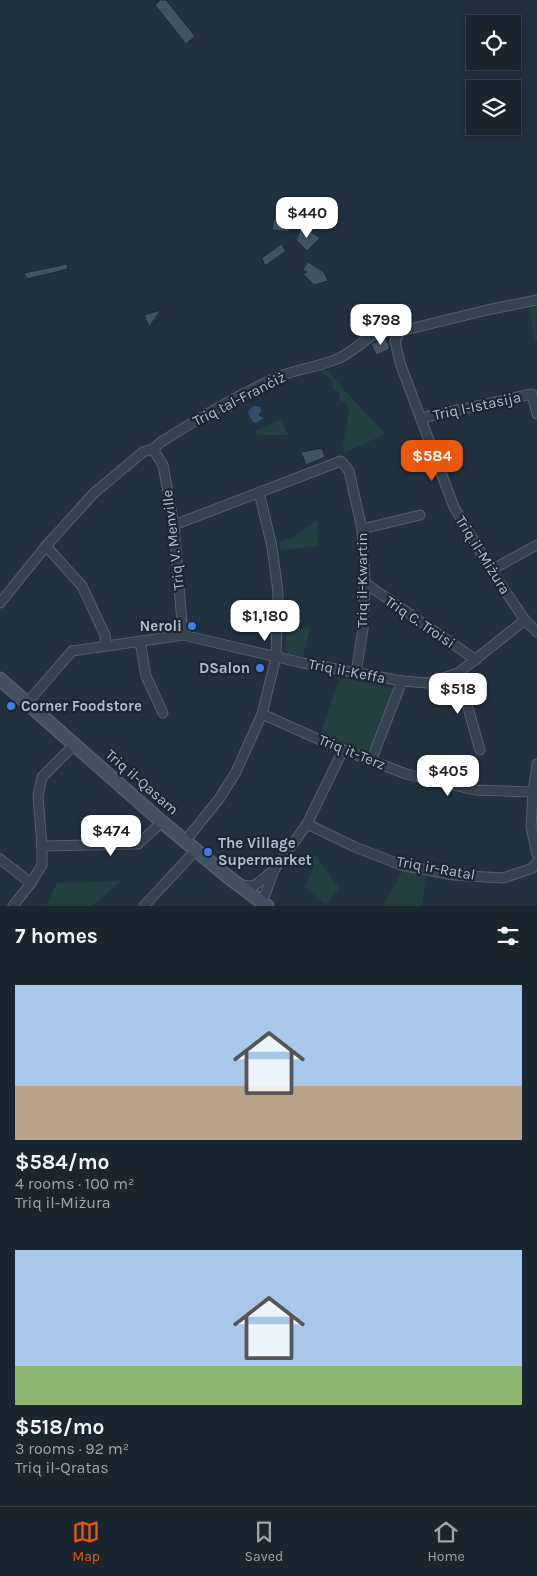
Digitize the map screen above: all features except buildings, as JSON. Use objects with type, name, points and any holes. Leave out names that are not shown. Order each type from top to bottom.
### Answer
[{"type":"street","name":"Triq tal-Franċiż","points":[[0,603],[46,546],[94,493],[143,452],[153,448],[220,405],[280,376],[335,360],[349,353],[369,336],[390,330],[401,331],[537,300]]},
{"type":"street","name":"Triq il-Miżura","points":[[401,331],[395,341],[400,364],[454,507],[491,570],[525,620],[537,632]]},
{"type":"street","name":"Triq l-Istasija","points":[[421,418],[532,394],[537,414]]},
{"type":"street","name":"Triq V. Menville","points":[[153,448],[163,464],[174,524],[183,635]]},
{"type":"street","name":"Triq il-Kwartin","points":[[259,492],[341,460],[349,470],[362,529],[365,583],[363,629],[356,673]]},
{"type":"street","points":[[174,524],[259,492],[272,547],[278,592],[276,657],[262,714],[236,772],[219,799],[186,840]]},
{"type":"street","points":[[362,529],[420,516]]},
{"type":"street","points":[[491,570],[537,545]]},
{"type":"street","points":[[46,546],[82,586],[105,635],[106,645]]},
{"type":"street","name":"Triq C. Troisi","points":[[365,583],[476,660]]},
{"type":"street","name":"Triq il-Keffa","points":[[27,703],[72,651],[183,635],[276,657],[356,673],[402,681],[427,683],[458,673],[525,620]]},
{"type":"street","points":[[140,641],[146,676],[163,713]]},
{"type":"street","points":[[458,673],[480,750]]},
{"type":"street","points":[[372,761],[402,681]]},
{"type":"street","name":"Triq il-Qasam","points":[[2,684],[27,703],[162,822],[265,905]]},
{"type":"street","name":"Triq it-Terz","points":[[262,714],[343,750],[406,774],[474,790],[533,792]]},
{"type":"street","points":[[13,906],[42,865],[38,796],[42,777],[74,745]]},
{"type":"street","points":[[240,886],[254,886],[274,870],[307,824],[343,750]]},
{"type":"street","points":[[537,764],[531,827],[537,854]]},
{"type":"street","points":[[42,846],[138,844],[162,822]]},
{"type":"street","name":"Triq ir-Ratal","points":[[307,824],[355,847],[401,864],[454,875],[503,878],[533,868],[537,862]]},
{"type":"street","points":[[144,906],[196,850]]},
{"type":"street","points":[[0,859],[31,883]]},
{"type":"street","points":[[265,905],[274,870]]},
{"type":"green space","points":[[537,307],[537,339],[535,340],[529,308]]},
{"type":"green space","points":[[336,362],[325,369],[385,434],[345,453],[343,446],[349,411],[346,402],[340,401],[339,392],[333,389],[332,379],[318,370]]},
{"type":"green space","points":[[281,419],[288,435],[257,435],[255,431]]},
{"type":"green space","points":[[317,520],[318,546],[281,550],[279,542],[292,538]]},
{"type":"green space","points":[[287,627],[310,629],[303,657],[288,654],[285,650]]},
{"type":"green space","points":[[340,677],[394,688],[371,750],[363,752],[325,735],[320,735]]},
{"type":"green space","points":[[314,853],[339,888],[326,905],[304,886],[312,872]]},
{"type":"green space","points":[[404,868],[426,874],[422,906],[383,906]]},
{"type":"green space","points":[[121,881],[92,906],[46,906],[57,883]]},
{"type":"water","points":[[254,406],[260,407],[261,411],[258,415],[264,418],[256,423],[253,422],[248,413]]},
{"type":"place","name":"Neroli","points":[[192,626]]},
{"type":"place","name":"DSalon","points":[[260,668]]},
{"type":"place","name":"Corner Foodstore","points":[[11,706]]},
{"type":"place","name":"The Village Supermarket","points":[[208,852]]}]
